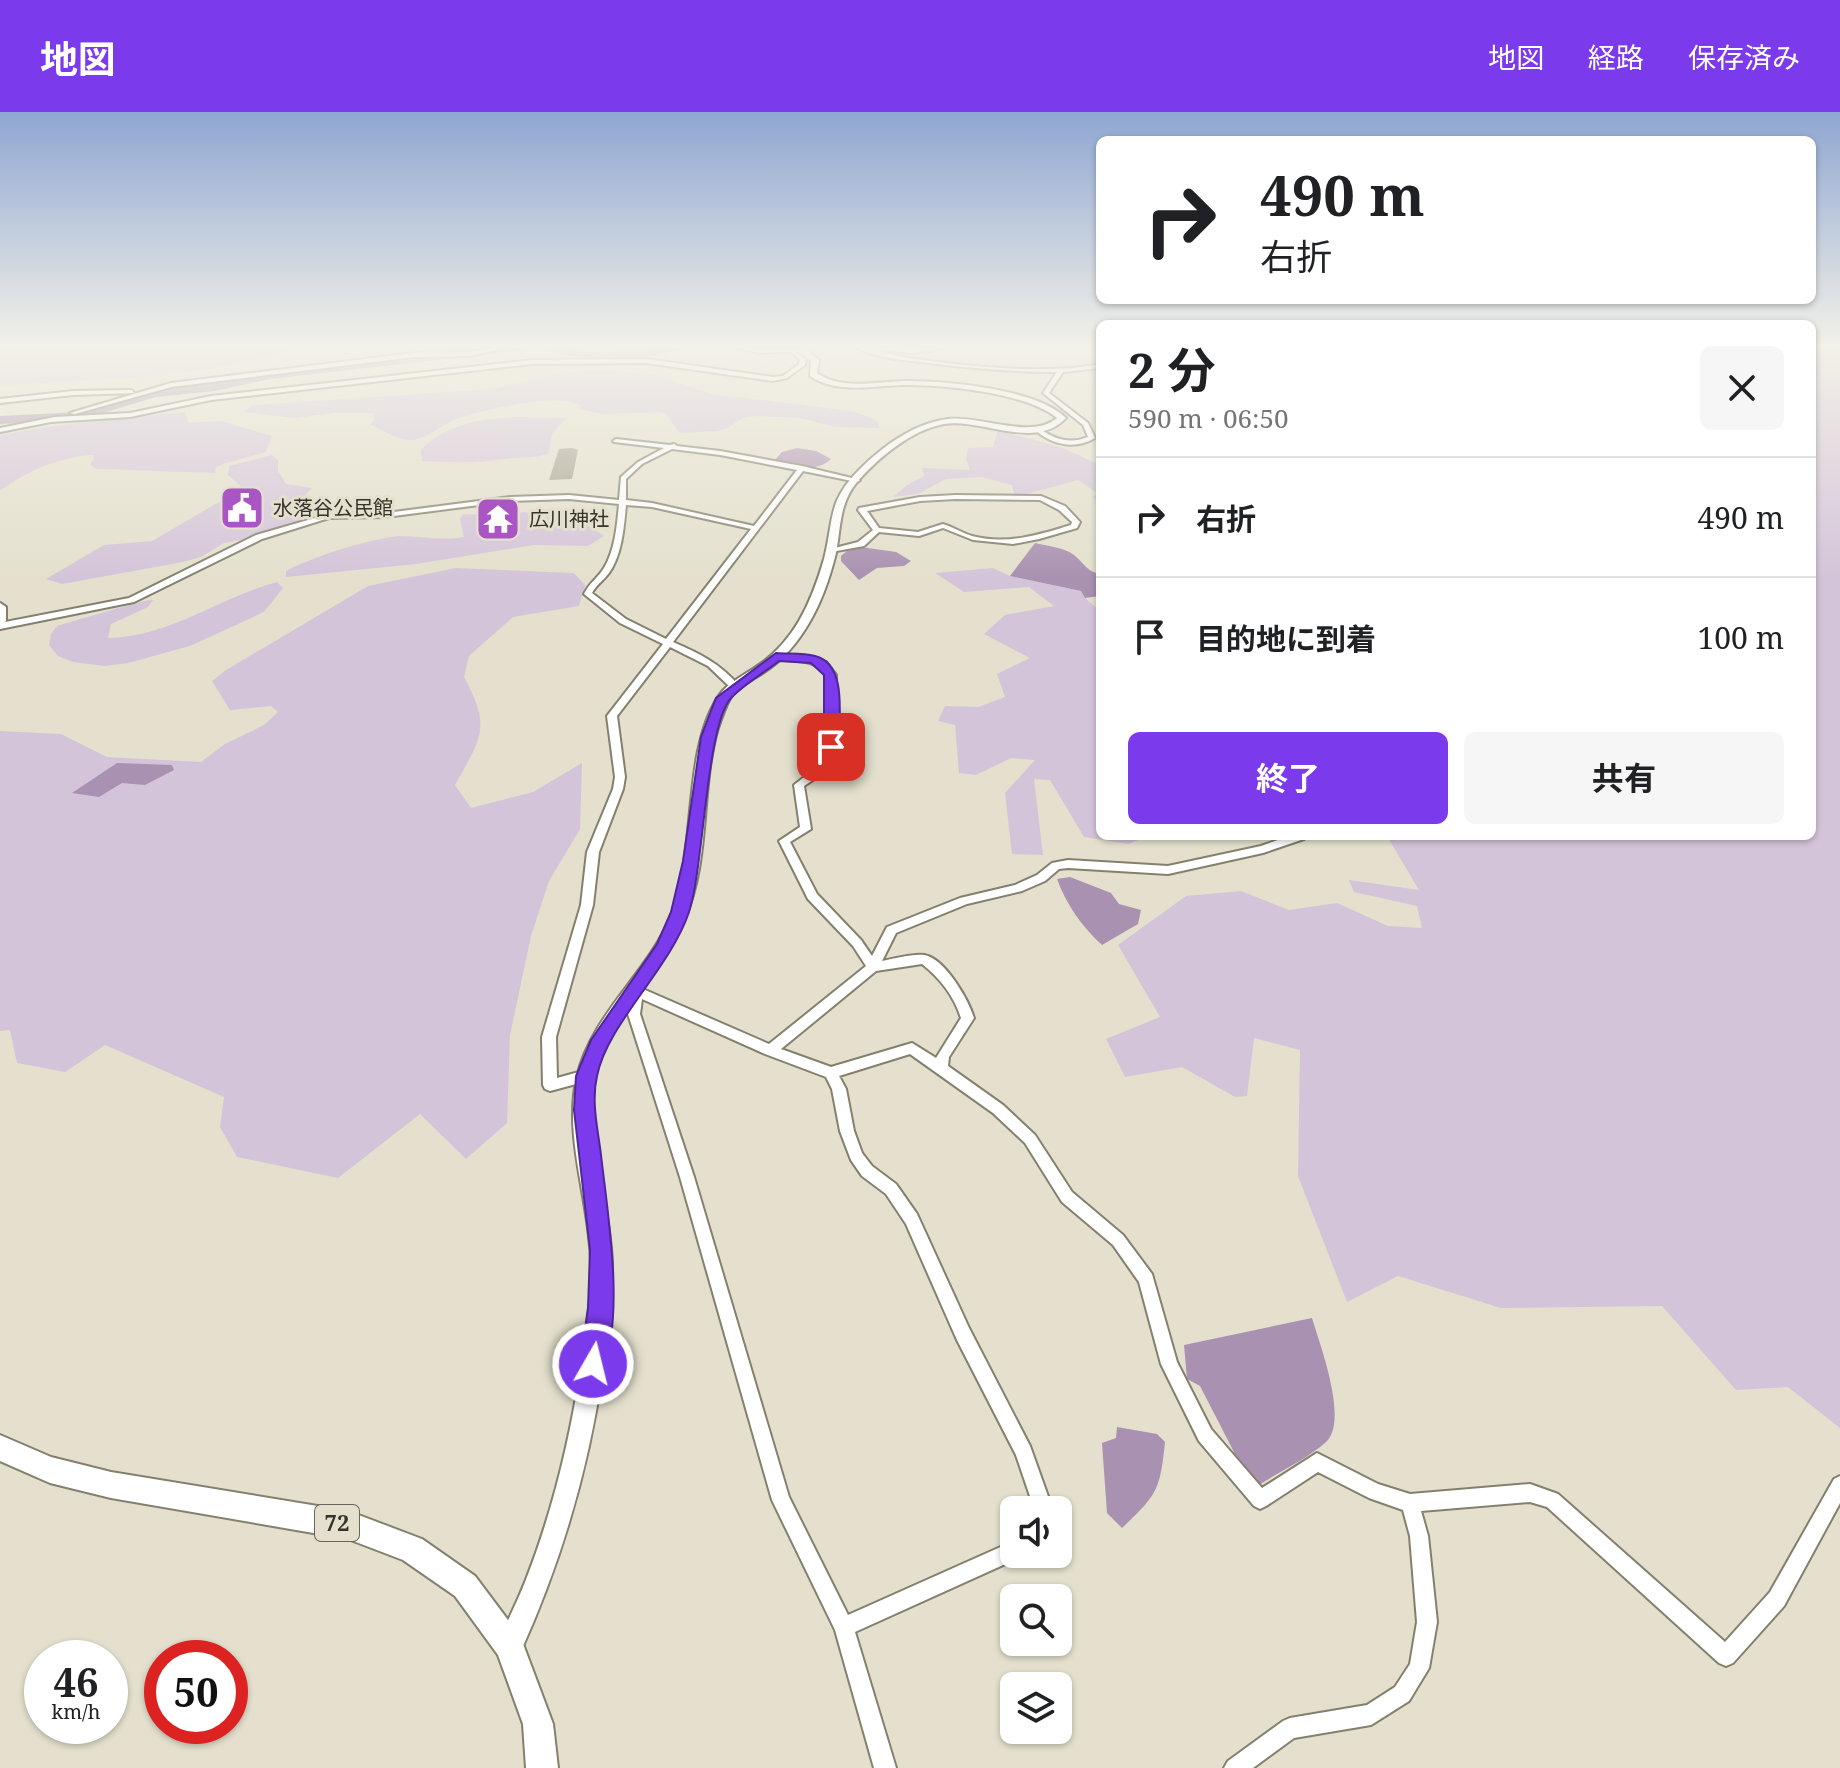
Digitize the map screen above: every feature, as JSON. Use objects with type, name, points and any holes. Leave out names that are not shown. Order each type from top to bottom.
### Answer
[{"type":"main road","points":[[510,1646],[536,1595],[573,1474],[585,1420],[600,1308],[601,1250],[585,1110],[586,1076],[598,1045],[665,947],[680,912],[691,861],[709,737],[723,698],[734,686],[776,657],[801,627],[811,608],[831,550],[842,497],[902,440],[933,424]]},
{"type":"main road","points":[[993,424],[1038,430],[1057,424]]},
{"type":"main road","points":[[0,607],[0,623]]},
{"type":"main road","name":"72","points":[[0,1448],[50,1470],[111,1485],[348,1525],[412,1549],[465,1586],[510,1646],[538,1724],[542,1768]]},
{"type":"street","points":[[0,430],[27,424]]},
{"type":"street","points":[[1038,430],[1050,439],[1068,444],[1092,438],[1086,424]]},
{"type":"street","points":[[616,441],[674,446],[857,480]]},
{"type":"street","points":[[674,446],[640,463],[623,478],[624,501],[615,553],[606,573],[591,584],[588,594],[628,624],[706,658],[722,669],[734,686]]},
{"type":"street","points":[[586,1076],[550,1085],[549,1037],[584,914],[593,852],[618,789],[620,777],[612,716],[802,468]]},
{"type":"street","points":[[831,550],[861,544],[877,530],[919,534],[943,526],[968,538],[1011,543],[1040,539],[1074,526],[1076,522],[1062,508],[1041,498],[955,497],[920,499],[862,510],[877,530]]},
{"type":"street","points":[[0,623],[131,600],[259,537],[305,521],[527,498],[624,501],[755,528]]},
{"type":"street","points":[[776,657],[814,660],[823,664],[831,675],[831,747],[816,773],[799,785],[806,829],[784,841],[812,896],[857,943],[873,967]]},
{"type":"street","points":[[770,1050],[873,967],[891,930],[964,901],[1018,888],[1041,878],[1056,866],[1068,864],[1168,870],[1263,849],[1289,840]]},
{"type":"street","points":[[873,967],[924,959],[935,966],[965,1008],[968,1018],[943,1056],[941,1070]]},
{"type":"street","points":[[885,1768],[844,1627],[781,1500],[687,1177],[634,1014],[636,991],[770,1050],[831,1073],[912,1048],[998,1109],[1030,1139],[1067,1197],[1118,1240],[1146,1279],[1169,1364],[1205,1435],[1260,1500],[1317,1462],[1375,1492],[1410,1503],[1530,1493],[1552,1500],[1726,1656],[1777,1599],[1840,1485]]},
{"type":"street","points":[[831,1073],[839,1089],[847,1131],[856,1156],[867,1171],[891,1189],[912,1219],[963,1334],[1024,1452],[1039,1496]]},
{"type":"street","points":[[1235,1768],[1290,1728],[1371,1715],[1402,1694],[1419,1668],[1427,1622],[1419,1536],[1410,1503]]},
{"type":"street","points":[[844,1627],[1000,1556]]},
{"type":"shaded area","points":[[232,424],[272,436],[266,452],[223,464],[216,467],[215,473],[97,469],[90,465],[93,455],[81,456],[44,466],[0,491],[0,435],[52,426]]},
{"type":"shaded area","points":[[371,424],[445,424],[412,440]]},
{"type":"shaded area","points":[[463,424],[561,424],[552,434],[549,453],[543,455],[474,462],[422,461],[421,450]]},
{"type":"shaded area","points":[[673,424],[733,424],[718,431],[680,433]]},
{"type":"shaded area","points":[[824,424],[878,424],[880,428]]},
{"type":"shaded area","points":[[1816,424],[1840,424],[1840,1428],[1788,1387],[1736,1390],[1662,1306],[1501,1308],[1398,1276],[1347,1302],[1298,1176],[1300,1050],[1254,1038],[1247,1096],[1235,1097],[1182,1067],[1125,1077],[1106,1039],[1160,1017],[1118,945],[1186,896],[1241,891],[1289,910],[1337,903],[1388,926],[1422,928],[1417,906],[1354,892],[1349,880],[1419,890],[1389,840],[1816,840]]},
{"type":"shaded area","points":[[998,430],[1063,448],[1096,463],[1096,492],[1078,480],[1015,497],[1012,485],[981,477],[946,479],[918,494],[893,497],[924,476],[922,468],[970,470],[966,459],[968,448],[993,447]]},
{"type":"shaded area","points":[[797,448],[816,451],[831,459],[825,464],[811,467],[773,462],[782,452]]},
{"type":"shaded area","points":[[272,455],[278,460],[278,471],[286,484],[312,488],[290,511],[324,509],[315,518],[224,543],[201,557],[183,562],[62,584],[46,579],[104,545],[152,541],[243,488],[228,475],[229,466]]},
{"type":"shaded area","points":[[523,512],[576,521],[604,536],[588,546],[534,545],[416,564],[286,577],[286,571],[311,560],[374,540],[401,536],[464,537],[460,519],[463,514],[490,515],[486,522],[500,524],[511,520],[508,516]]},
{"type":"shaded area","points":[[1035,543],[1060,548],[1070,552],[1096,573],[1096,597],[1085,598],[1081,591],[1010,576]]},
{"type":"shaded area","points":[[861,547],[896,552],[911,561],[904,566],[877,568],[859,580],[841,561],[841,556],[849,549]]},
{"type":"shaded area","points":[[456,568],[574,573],[585,585],[579,606],[513,617],[469,656],[464,677],[478,709],[480,732],[477,744],[455,785],[471,808],[533,792],[582,763],[580,829],[549,881],[531,936],[510,1035],[507,1123],[466,1159],[420,1114],[338,1178],[237,1157],[220,1127],[224,1097],[105,1045],[65,1072],[17,1063],[10,1030],[0,1031],[0,731],[61,734],[107,757],[201,762],[225,744],[264,725],[278,712],[271,706],[230,710],[212,681],[226,670],[368,586]]},
{"type":"shaded area","points":[[993,568],[1010,576],[1081,591],[1096,608],[1096,839],[1084,837],[1050,780],[1034,779],[1043,855],[1012,854],[1005,793],[1035,760],[1011,758],[976,775],[959,773],[955,725],[938,721],[945,706],[978,707],[1005,697],[997,674],[1030,658],[984,634],[1005,615],[1054,606],[1029,587],[964,592],[935,573]]},
{"type":"shaded area","points":[[277,582],[283,588],[264,612],[190,646],[105,666],[73,662],[58,656],[49,645],[51,634],[57,626],[123,607],[153,600],[148,607],[111,624],[108,638],[153,631]]},
{"type":"shaded area","points":[[117,763],[172,765],[174,770],[145,785],[122,783],[99,797],[72,793]]},
{"type":"shaded area","points":[[1103,840],[1138,840],[1129,844]]},
{"type":"shaded area","points":[[1070,877],[1111,893],[1119,904],[1141,910],[1138,924],[1102,945],[1075,915],[1057,879]]},
{"type":"shaded area","points":[[1312,1318],[1331,1382],[1335,1418],[1332,1432],[1319,1448],[1259,1485],[1235,1454],[1200,1386],[1187,1379],[1184,1345]]},
{"type":"shaded area","points":[[1117,1427],[1157,1434],[1165,1442],[1155,1491],[1122,1528],[1107,1513],[1102,1443],[1116,1438]]},
{"type":"building","points":[[559,449],[578,450],[572,479],[549,480]]},
{"type":"place","name":"水落谷公民館","points":[[242,508]]},
{"type":"place","name":"広川神社","points":[[498,519]]},
{"type":"route","points":[[593,1364],[600,1308],[601,1250],[585,1110],[586,1076],[598,1045],[665,947],[680,912],[691,861],[709,737],[723,698],[734,686],[776,657],[803,658],[823,664],[831,675],[831,747]]}]
